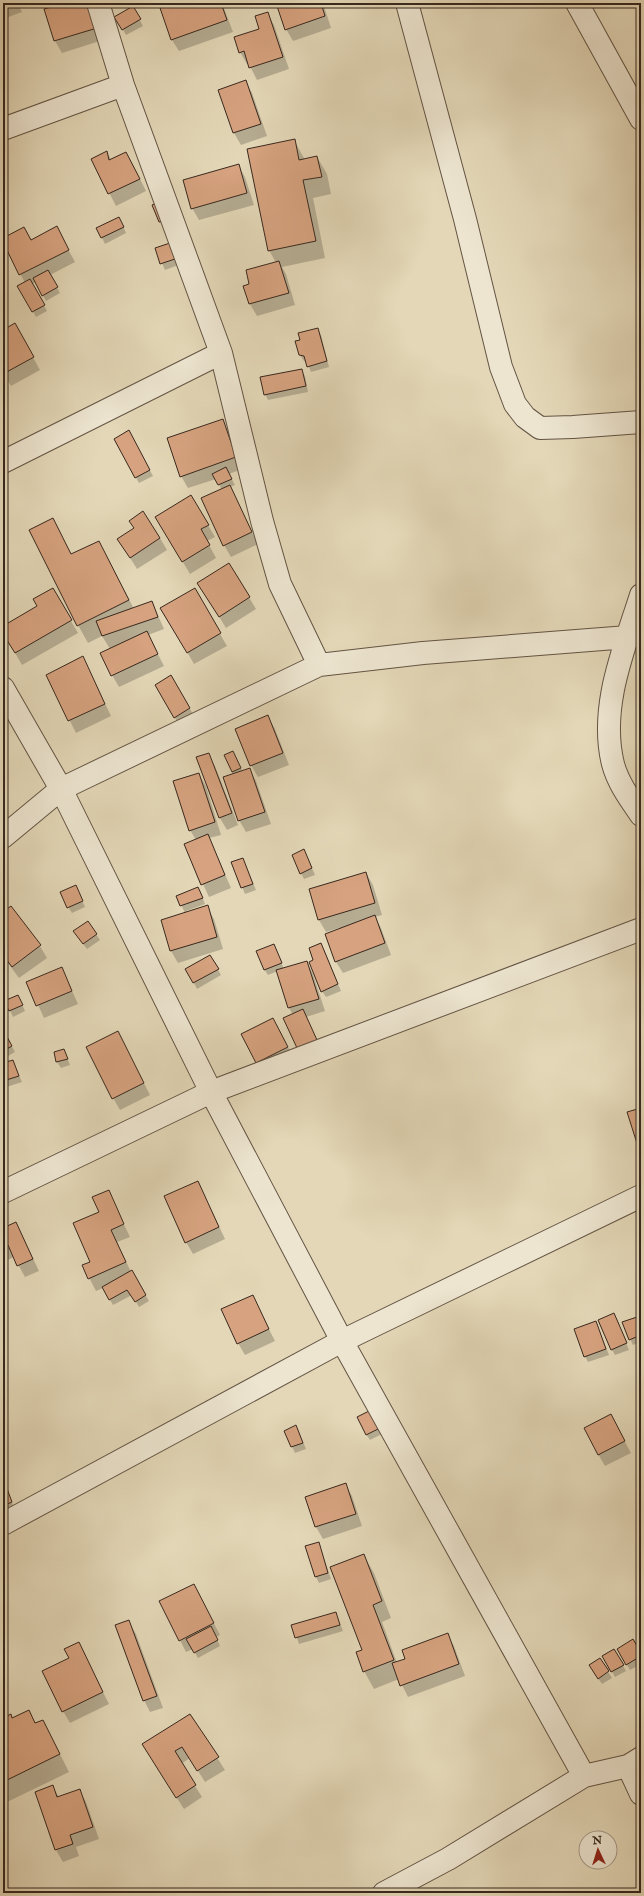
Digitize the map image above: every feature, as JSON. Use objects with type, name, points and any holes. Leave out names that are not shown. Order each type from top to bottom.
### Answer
[{"type":"street","points":[[98,3],[123,85],[221,353],[262,521],[280,584],[319,665]]},
{"type":"street","points":[[407,3],[465,219],[501,367],[515,404],[525,417],[540,428],[641,422]]},
{"type":"street","points":[[577,3],[641,119]]},
{"type":"street","points":[[3,129],[123,85]]},
{"type":"street","points":[[3,462],[221,353]]},
{"type":"street","points":[[641,595],[613,686],[608,730],[614,765],[625,792],[641,815]]},
{"type":"street","points":[[3,837],[61,789],[319,665],[422,653],[628,638]]},
{"type":"street","points":[[3,688],[61,789],[211,1092],[342,1341],[584,1776]]},
{"type":"street","points":[[3,1192],[211,1092],[641,929]]},
{"type":"street","points":[[3,1524],[342,1341],[641,1196]]},
{"type":"street","points":[[384,1893],[448,1859],[584,1776],[634,1762],[641,1794]]},
{"type":"building","points":[[49,3],[89,3],[97,28],[54,41],[44,9],[51,7]]},
{"type":"building","points":[[164,3],[221,3],[227,20],[171,40],[159,5]]},
{"type":"building","points":[[276,3],[321,3],[325,16],[285,30]]},
{"type":"building","points":[[133,6],[141,19],[122,30],[114,17]]},
{"type":"building","points":[[268,12],[283,57],[249,68],[244,51],[239,53],[234,37],[259,29],[255,16]]},
{"type":"building","points":[[246,80],[261,124],[233,133],[218,90]]},
{"type":"building","points":[[295,139],[299,160],[317,156],[322,177],[303,180],[316,241],[268,251],[247,149]]},
{"type":"building","points":[[107,151],[109,160],[126,152],[140,179],[108,194],[91,159]]},
{"type":"building","points":[[239,164],[247,193],[191,209],[183,180]]},
{"type":"building","points":[[162,201],[170,221],[159,222],[152,205]]},
{"type":"building","points":[[119,217],[124,227],[101,238],[96,228]]},
{"type":"building","points":[[57,226],[69,250],[19,275],[3,242],[3,238],[24,227],[31,240]]},
{"type":"building","points":[[176,241],[181,257],[160,264],[155,248]]},
{"type":"building","points":[[279,261],[289,293],[249,304],[243,286],[249,284],[246,270]]},
{"type":"building","points":[[48,270],[58,287],[42,296],[33,278]]},
{"type":"building","points":[[30,279],[45,305],[32,312],[17,286]]},
{"type":"building","points":[[15,323],[34,357],[3,374],[3,330]]},
{"type":"building","points":[[318,328],[327,361],[307,367],[304,356],[299,355],[295,341],[300,340],[298,333]]},
{"type":"building","points":[[302,369],[306,386],[264,395],[260,377]]},
{"type":"building","points":[[223,419],[236,457],[180,477],[167,438]]},
{"type":"building","points":[[129,430],[150,470],[135,478],[114,439]]},
{"type":"building","points":[[226,467],[232,479],[218,485],[212,474]]},
{"type":"building","points":[[230,485],[252,532],[223,546],[201,498]]},
{"type":"building","points":[[191,495],[209,525],[201,529],[210,545],[182,562],[155,517]]},
{"type":"building","points":[[143,511],[160,538],[130,558],[117,539],[134,528],[129,521]]},
{"type":"building","points":[[53,518],[71,554],[99,541],[129,600],[77,626],[29,530]]},
{"type":"building","points":[[229,563],[250,597],[219,617],[197,583]]},
{"type":"building","points":[[53,588],[72,620],[15,653],[3,634],[3,626],[37,606],[33,599]]},
{"type":"building","points":[[195,588],[221,633],[187,653],[160,608]]},
{"type":"building","points":[[152,601],[158,617],[102,636],[96,621]]},
{"type":"building","points":[[147,631],[158,654],[111,676],[100,653]]},
{"type":"building","points":[[83,656],[105,704],[68,721],[46,675]]},
{"type":"building","points":[[171,675],[190,708],[174,718],[155,685]]},
{"type":"building","points":[[268,715],[283,753],[250,766],[235,729]]},
{"type":"building","points":[[233,751],[241,768],[232,772],[224,755]]},
{"type":"building","points":[[209,753],[232,813],[219,818],[196,757]]},
{"type":"building","points":[[250,768],[265,812],[238,821],[223,777]]},
{"type":"building","points":[[199,773],[215,822],[189,831],[173,781]]},
{"type":"building","points":[[208,834],[225,875],[201,885],[184,844]]},
{"type":"building","points":[[304,849],[312,868],[300,874],[292,855]]},
{"type":"building","points":[[243,858],[253,884],[241,888],[231,862]]},
{"type":"building","points":[[366,872],[375,903],[318,920],[309,889]]},
{"type":"building","points":[[76,885],[83,901],[67,908],[60,892]]},
{"type":"building","points":[[198,887],[203,898],[180,906],[176,896]]},
{"type":"building","points":[[208,905],[217,937],[170,951],[161,920]]},
{"type":"building","points":[[11,906],[41,945],[12,967],[3,955],[3,912]]},
{"type":"building","points":[[375,915],[385,943],[335,962],[325,934]]},
{"type":"building","points":[[88,921],[97,934],[83,944],[73,931]]},
{"type":"building","points":[[321,943],[338,984],[321,992],[309,962],[313,960],[309,948]]},
{"type":"building","points":[[274,944],[282,963],[264,970],[256,951]]},
{"type":"building","points":[[210,955],[219,969],[193,983],[185,969]]},
{"type":"building","points":[[307,961],[319,999],[288,1008],[276,970]]},
{"type":"building","points":[[62,967],[72,991],[36,1006],[26,982]]},
{"type":"building","points":[[18,995],[23,1005],[9,1011],[4,1001]]},
{"type":"building","points":[[303,1009],[317,1040],[297,1048],[283,1018]]},
{"type":"building","points":[[273,1018],[288,1047],[256,1063],[241,1034]]},
{"type":"building","points":[[118,1031],[144,1083],[112,1099],[86,1047]]},
{"type":"building","points":[[5,1033],[12,1046],[3,1051],[3,1034]]},
{"type":"building","points":[[64,1049],[68,1059],[56,1062],[54,1052]]},
{"type":"building","points":[[13,1060],[19,1076],[3,1081],[3,1063]]},
{"type":"building","points":[[641,1108],[641,1156],[627,1112]]},
{"type":"building","points":[[198,1181],[219,1227],[185,1243],[164,1196]]},
{"type":"building","points":[[109,1190],[124,1224],[111,1230],[126,1262],[88,1279],[82,1265],[90,1262],[73,1223],[99,1212],[92,1197]]},
{"type":"building","points":[[16,1222],[33,1259],[17,1266],[8,1245],[3,1247],[3,1228]]},
{"type":"building","points":[[132,1270],[146,1295],[135,1302],[127,1290],[109,1300],[102,1287]]},
{"type":"building","points":[[253,1295],[269,1329],[237,1344],[221,1309]]},
{"type":"building","points":[[614,1313],[627,1343],[611,1350],[598,1320]]},
{"type":"building","points":[[637,1317],[641,1328],[641,1335],[629,1340],[622,1322]]},
{"type":"building","points":[[596,1321],[606,1349],[584,1357],[574,1329]]},
{"type":"building","points":[[371,1410],[380,1428],[366,1435],[357,1417]]},
{"type":"building","points":[[611,1414],[625,1441],[598,1455],[584,1428]]},
{"type":"building","points":[[296,1425],[303,1443],[291,1447],[284,1431]]},
{"type":"building","points":[[346,1483],[356,1514],[315,1527],[305,1497]]},
{"type":"building","points":[[6,1486],[12,1502],[3,1506],[3,1487]]},
{"type":"building","points":[[319,1542],[328,1573],[315,1577],[305,1546]]},
{"type":"building","points":[[364,1554],[382,1601],[373,1605],[394,1660],[363,1672],[356,1652],[362,1650],[330,1567]]},
{"type":"building","points":[[194,1584],[214,1623],[179,1641],[159,1601]]},
{"type":"building","points":[[336,1612],[340,1625],[295,1638],[291,1625]]},
{"type":"building","points":[[129,1620],[157,1696],[143,1701],[115,1625]]},
{"type":"building","points":[[211,1626],[218,1640],[194,1653],[186,1639]]},
{"type":"building","points":[[448,1633],[459,1664],[400,1686],[392,1663],[405,1659],[402,1650]]},
{"type":"building","points":[[633,1639],[641,1653],[641,1656],[626,1665],[617,1649]]},
{"type":"building","points":[[79,1642],[103,1692],[62,1712],[42,1671],[69,1658],[64,1649]]},
{"type":"building","points":[[614,1649],[624,1665],[611,1672],[602,1656]]},
{"type":"building","points":[[600,1658],[609,1671],[598,1679],[589,1665]]},
{"type":"building","points":[[29,1710],[35,1723],[43,1720],[60,1754],[3,1782],[3,1718],[11,1714],[12,1718]]},
{"type":"building","points":[[190,1714],[219,1757],[197,1771],[182,1747],[175,1751],[196,1785],[176,1798],[142,1744]]},
{"type":"building","points":[[53,1785],[57,1797],[80,1789],[93,1827],[70,1835],[73,1844],[55,1850],[35,1792]]}]
